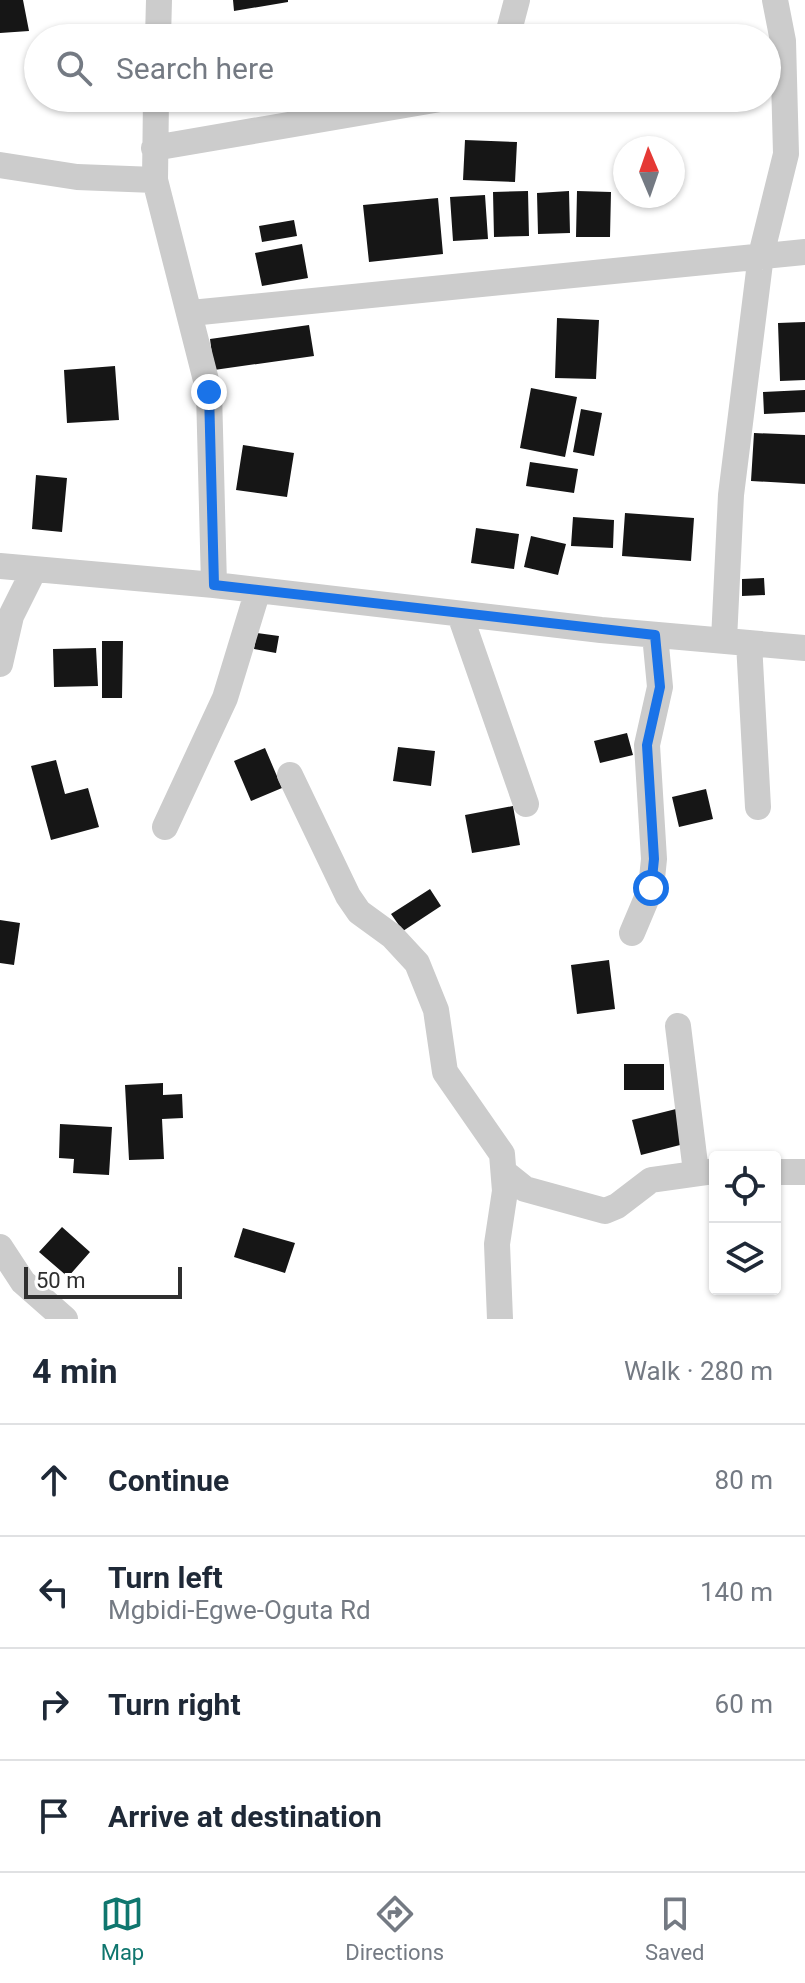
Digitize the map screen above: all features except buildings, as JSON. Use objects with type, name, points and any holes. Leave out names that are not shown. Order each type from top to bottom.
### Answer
[{"type":"street","points":[[158,24],[159,0]]},
{"type":"street","points":[[511,24],[517,0]]},
{"type":"street","points":[[775,0],[780,24]]},
{"type":"street","points":[[758,807],[736,642],[731,495],[761,255],[786,154],[781,31]]},
{"type":"street","points":[[155,112],[155,180],[209,392],[214,585]]},
{"type":"street","points":[[154,148],[364,112]]},
{"type":"street","points":[[0,165],[77,177],[155,180]]},
{"type":"street","points":[[191,313],[805,252]]},
{"type":"street","points":[[0,566],[214,585],[460,615],[805,648]]},
{"type":"street","points":[[0,664],[11,616],[34,570]]},
{"type":"street","points":[[165,827],[225,698],[258,590]]},
{"type":"street","points":[[460,615],[526,804]]},
{"type":"street","points":[[632,933],[651,888],[654,859],[647,745],[660,687],[655,635]]},
{"type":"street","points":[[290,775],[348,896],[359,912],[392,936],[417,963],[436,1010],[445,1072],[502,1154],[505,1173],[497,1244],[500,1319]]},
{"type":"street","points":[[505,1173],[525,1189],[605,1211],[617,1206],[651,1180],[706,1172],[678,1026]]},
{"type":"street","points":[[781,1172],[805,1172]]},
{"type":"street","points":[[0,1247],[23,1282],[65,1319]]},
{"type":"route","points":[[209,392],[214,585],[655,635],[660,687],[647,745],[654,859],[651,888]]}]
